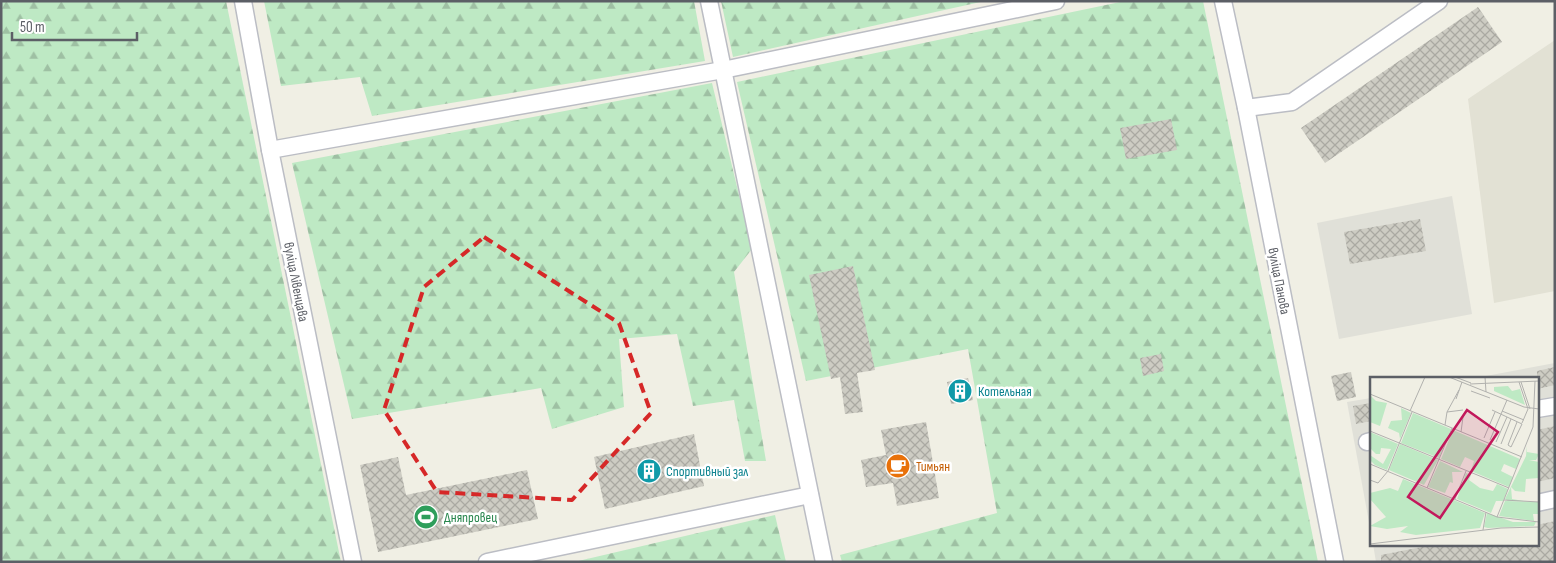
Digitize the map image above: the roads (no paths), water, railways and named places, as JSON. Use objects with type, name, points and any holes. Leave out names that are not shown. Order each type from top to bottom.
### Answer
[{"type":"street","name":"вуліца Лівенцава","points":[[243,1],[270,150],[353,562]]},
{"type":"street","points":[[709,1],[824,562]]},
{"type":"street","points":[[270,150],[723,70],[1056,1]]},
{"type":"street","name":"вуліца Панова","points":[[1223,1],[1246,108],[1335,562]]},
{"type":"street","points":[[1246,108],[1292,102],[1439,1]]},
{"type":"street","points":[[1538,409],[1555,406]]},
{"type":"street","points":[[487,562],[810,495]]},
{"type":"street","points":[[1538,503],[1555,499]]},
{"type":"place","name":"Котельная","points":[[960,391]]},
{"type":"place","name":"Тимьян","points":[[898,466]]},
{"type":"place","name":"Спортивный зал","points":[[649,471]]},
{"type":"place","name":"Дняпровец","points":[[426,517]]}]
